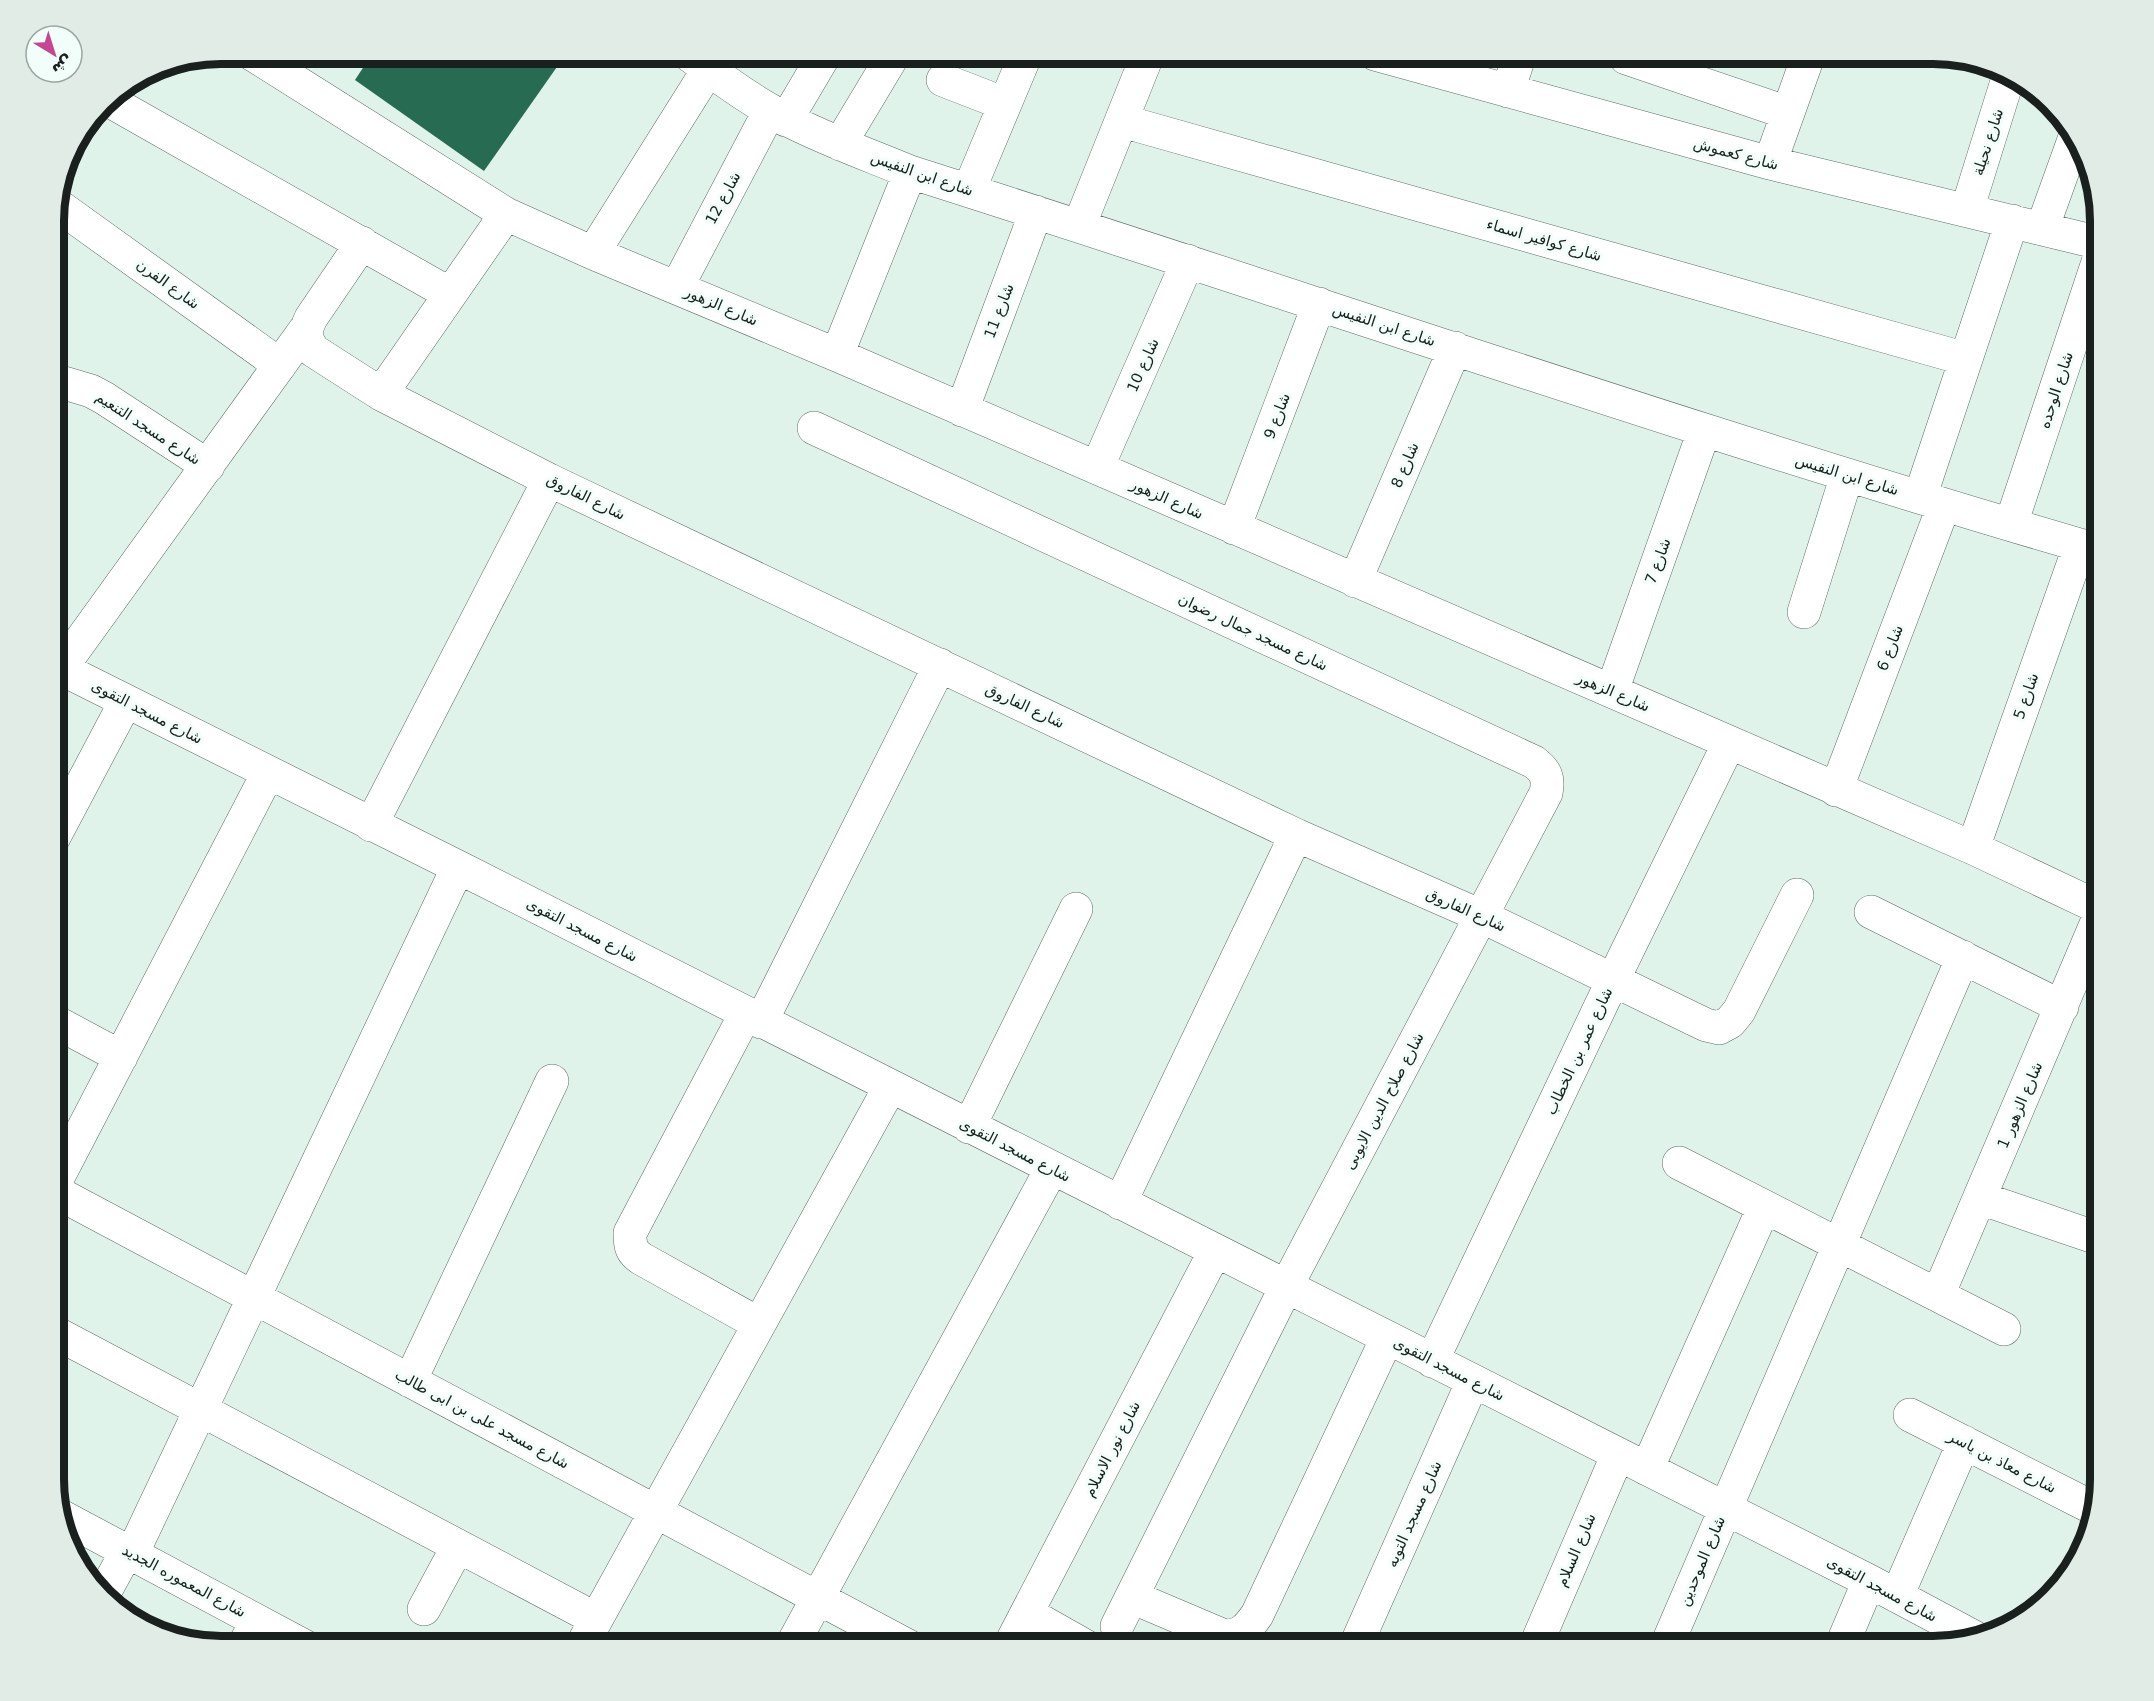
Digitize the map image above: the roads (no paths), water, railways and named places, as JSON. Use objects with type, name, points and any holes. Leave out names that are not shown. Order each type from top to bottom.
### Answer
[{"type":"street","points":[[1079,226],[1144,64]]},
{"type":"street","name":"شارع كعموش","points":[[1412,64],[1770,163],[2090,241]]},
{"type":"street","points":[[1508,91],[1517,64]]},
{"type":"street","points":[[1645,64],[1788,112]]},
{"type":"street","points":[[1770,163],[1805,64]]},
{"type":"street","name":"شارع الزهور","points":[[269,65],[506,214],[837,355],[1973,848],[2090,903]]},
{"type":"street","points":[[593,253],[702,65]]},
{"type":"street","name":"شارع ابن النفيس","points":[[712,65],[778,115],[840,144],[910,172],[1704,431],[2090,548]]},
{"type":"street","name":"شارع 12","points":[[677,287],[778,115],[817,65]]},
{"type":"street","points":[[840,144],[888,65]]},
{"type":"street","points":[[969,190],[1022,65]]},
{"type":"street","points":[[944,80],[1005,104]]},
{"type":"street","name":"شارع نحيلة","points":[[1966,210],[2006,84]]},
{"type":"street","points":[[117,105],[450,294]]},
{"type":"street","name":"شارع كوافير اسماء","points":[[1122,121],[1966,359]]},
{"type":"street","name":"شارع 6","points":[[1836,790],[1932,501],[1966,359],[2027,225],[2070,146]]},
{"type":"street","points":[[837,355],[910,172]]},
{"type":"street","name":"شارع الفرن","points":[[65,211],[280,365]]},
{"type":"street","name":"شارع 11","points":[[962,410],[1036,212]]},
{"type":"street","points":[[381,394],[506,214]]},
{"type":"street","points":[[65,658],[208,466],[305,330],[362,243]]},
{"type":"street","name":"شارع 10","points":[[1097,468],[1188,261]]},
{"type":"street","name":"شارع الوحده","points":[[2011,524],[2090,286]]},
{"type":"street","name":"شارع 9","points":[[1234,528],[1320,304]]},
{"type":"street","name":"شارع الفاروق","points":[[305,330],[306,341],[314,351],[381,394],[549,480],[1296,835],[1481,916],[1706,1024],[1719,1028],[1730,1022],[1739,1011],[1797,895]]},
{"type":"street","name":"شارع 8","points":[[1355,581],[1455,348]]},
{"type":"street","name":"شارع مسجد التنعيم","points":[[65,383],[91,391],[104,398],[208,466]]},
{"type":"street","name":"شارع مسجد جمال رضوان","points":[[814,428],[1523,757],[1542,768],[1547,776],[1546,793],[1481,916]]},
{"type":"street","name":"شارع 7","points":[[1612,691],[1704,431]]},
{"type":"street","points":[[1804,612],[1847,475]]},
{"type":"street","points":[[371,825],[549,480]]},
{"type":"street","name":"شارع 5","points":[[1973,848],[2090,548]]},
{"type":"street","points":[[759,1324],[642,1260],[633,1253],[630,1233],[753,1018],[940,665]]},
{"type":"street","name":"شارع مسجد التقوى","points":[[65,670],[1725,1508],[1965,1632]]},
{"type":"street","points":[[65,816],[126,701]]},
{"type":"street","name":"شارع عمر بن الخطاب","points":[[1432,1360],[1729,743]]},
{"type":"street","points":[[65,1164],[268,773]]},
{"type":"street","points":[[1120,1203],[1296,835]]},
{"type":"street","points":[[108,1587],[129,1552],[201,1410],[458,867]]},
{"type":"street","points":[[969,1126],[1076,909]]},
{"type":"street","points":[[1871,912],[2061,1007]]},
{"type":"street","name":"شارع صلاح الدين الايوبى","points":[[1117,1626],[1286,1287],[1481,916]]},
{"type":"street","name":"شارع الزهور 1","points":[[1938,1295],[2090,939]]},
{"type":"street","name":"شارع الموحدين","points":[[1671,1636],[1963,957]]},
{"type":"street","points":[[65,1027],[121,1057]]},
{"type":"street","points":[[410,1381],[552,1081]]},
{"type":"street","points":[[587,1636],[890,1087]]},
{"type":"street","points":[[1678,1163],[2004,1329]]},
{"type":"street","points":[[797,1636],[1052,1168]]},
{"type":"street","name":"شارع مسجد على بن ابى طالب","points":[[65,1197],[889,1636]]},
{"type":"street","points":[[1980,1198],[2090,1236]]},
{"type":"street","points":[[1647,1469],[1764,1207]]},
{"type":"street","name":"شارع نور الاسلام","points":[[1015,1636],[1215,1251]]},
{"type":"street","points":[[65,1338],[596,1619]]},
{"type":"street","points":[[1132,1597],[1224,1636],[1237,1636],[1248,1627],[1257,1615],[1388,1338]]},
{"type":"street","name":"شارع مسجد التوبه","points":[[1360,1636],[1473,1381]]},
{"type":"street","name":"شارع معاذ بن ياسر","points":[[1910,1415],[2087,1505]]},
{"type":"street","points":[[1849,1636],[1883,1588],[1964,1442]]},
{"type":"street","name":"شارع السلام","points":[[1540,1636],[1617,1454]]},
{"type":"street","name":"شارع المعموره الجديد","points":[[70,1521],[129,1552],[250,1634]]},
{"type":"street","points":[[424,1610],[458,1546]]},
{"type":"street","points":[[1027,1613],[1068,1636]]}]
